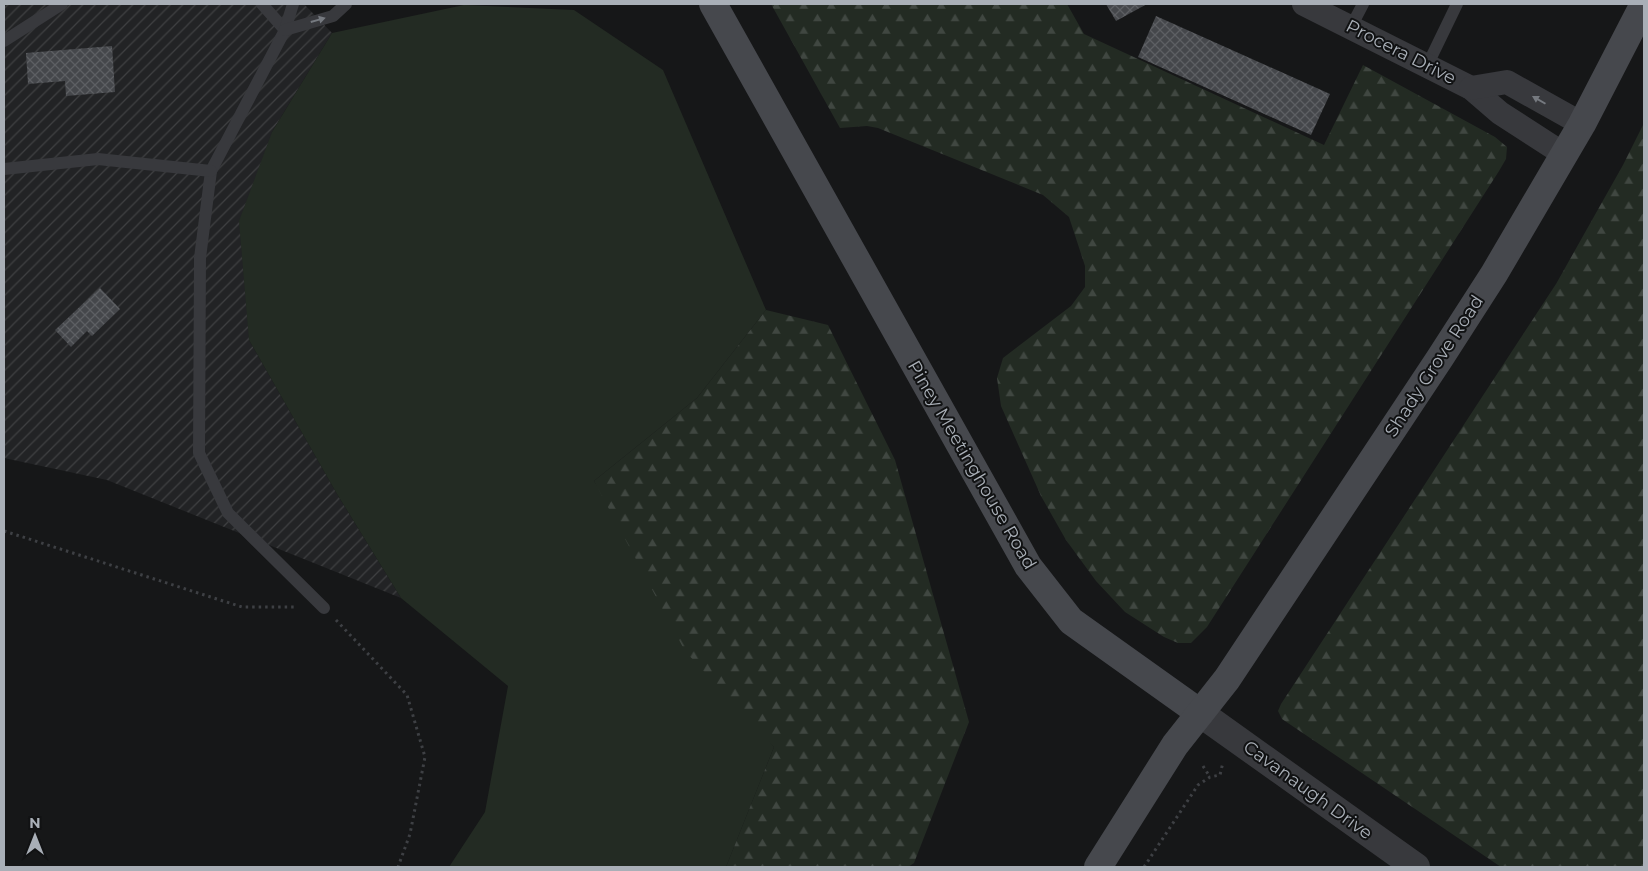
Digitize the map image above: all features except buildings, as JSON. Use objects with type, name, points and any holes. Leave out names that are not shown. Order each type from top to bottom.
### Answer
[{"type":"main road","name":"Piney Meetinghouse Road","points":[[713,4],[1028,566],[1071,621],[1200,713]]},
{"type":"main road","name":"Shady Grove Road","points":[[1200,713],[1227,678],[1435,366],[1494,274],[1582,124],[1644,4]]},
{"type":"main road","points":[[1098,867],[1176,745],[1200,713]]},
{"type":"street","name":"Procera Drive","points":[[1304,4],[1471,88],[1500,113],[1564,155]]},
{"type":"street","name":"Procera Drive","points":[[1471,88],[1507,82],[1582,124]]},
{"type":"street","name":"Cavanaugh Drive","points":[[1200,713],[1416,867]]},
{"type":"lane","points":[[4,41],[62,4]]},
{"type":"lane","points":[[262,4],[285,30]]},
{"type":"lane","points":[[293,4],[285,30],[211,171],[200,258],[198,453],[228,513],[324,608]]},
{"type":"lane","points":[[285,30],[334,16],[346,4]]},
{"type":"lane","points":[[1351,27],[1363,4]]},
{"type":"lane","points":[[1427,66],[1457,4]]},
{"type":"lane","points":[[4,169],[98,159],[211,171]]},
{"type":"path","points":[[4,531],[242,607],[324,608],[407,695],[425,757],[410,834],[398,867]]},
{"type":"path","points":[[1144,867],[1198,785],[1210,777],[1220,775],[1223,761]]},
{"type":"path","points":[[1203,766],[1210,777]]},
{"type":"shaded area","points":[[4,4],[304,4],[332,33],[272,132],[249,340],[337,494],[401,598],[107,480],[4,458]]},
{"type":"green space","points":[[771,4],[1067,4],[1084,34],[1324,145],[1363,65],[1495,137],[1507,147],[1506,159],[1499,171],[1207,627],[1191,643],[1178,643],[1164,637],[1125,612],[1096,581],[1066,540],[1041,496],[1001,406],[997,378],[1003,358],[1071,306],[1085,287],[1085,266],[1069,217],[1043,195],[878,128],[867,126],[840,128]]},
{"type":"green space","points":[[464,5],[574,10],[663,70],[766,310],[697,398],[594,481],[740,704],[774,747],[726,867],[449,867],[485,812],[508,686],[401,598],[337,494],[249,340],[239,221],[272,132],[332,33]]},
{"type":"green space","points":[[1644,123],[1644,867],[1501,867],[1282,719],[1278,711],[1556,284],[1623,165]]},
{"type":"green space","points":[[766,310],[828,325],[895,460],[969,722],[914,863],[908,867],[726,867],[774,747],[685,651],[594,481],[697,398]]}]
